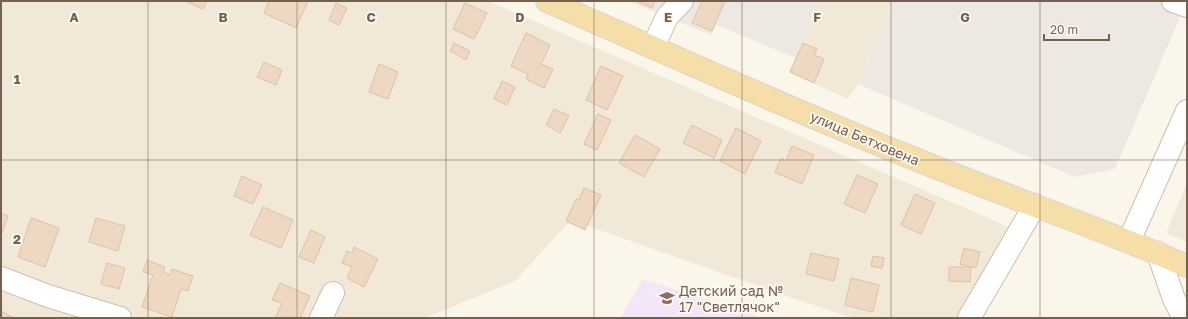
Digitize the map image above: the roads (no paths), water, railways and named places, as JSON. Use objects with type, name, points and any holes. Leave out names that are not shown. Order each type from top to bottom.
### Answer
[{"type":"main road","name":"улица Бетховена","points":[[547,1],[851,133],[1129,241],[1187,266]]},
{"type":"street","points":[[653,47],[667,17],[682,1]]},
{"type":"street","points":[[1173,1],[1187,6]]},
{"type":"street","points":[[1129,241],[1187,111]]},
{"type":"street","points":[[969,318],[1035,205]]},
{"type":"street","points":[[1158,253],[1174,299],[1184,318]]},
{"type":"street","points":[[1,278],[48,296],[120,318]]},
{"type":"street","points":[[321,318],[333,293]]},
{"type":"place","name":"Детский сад № 17 \"Светлячок\"","points":[[667,298]]}]
